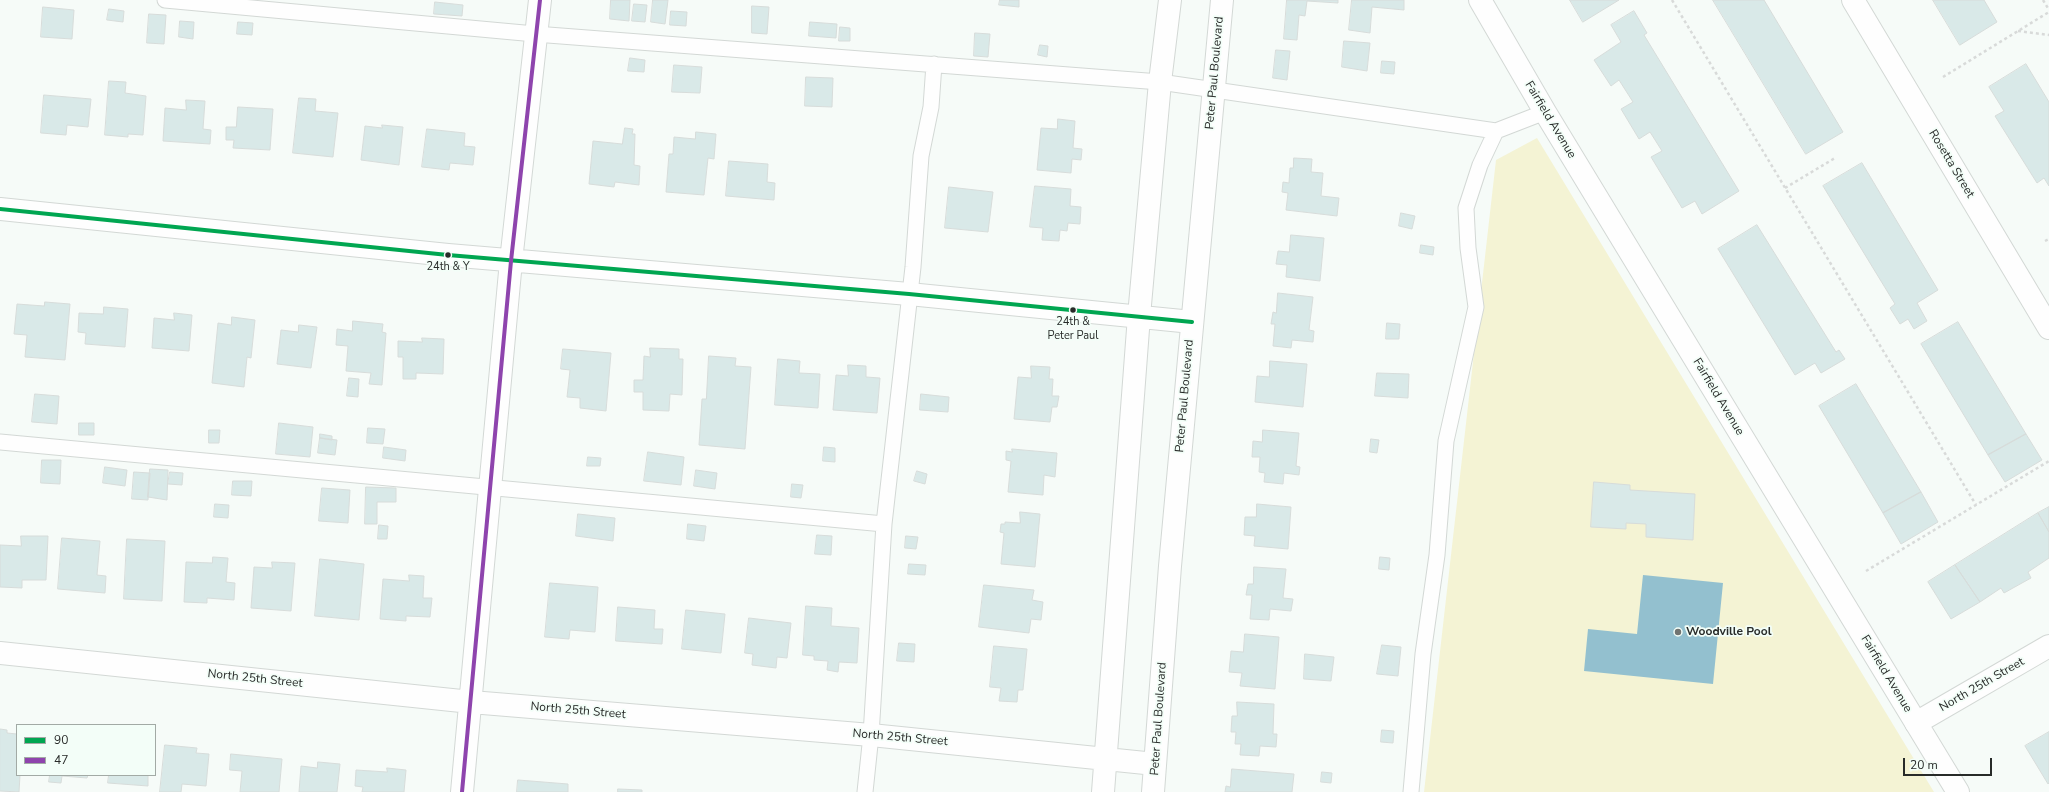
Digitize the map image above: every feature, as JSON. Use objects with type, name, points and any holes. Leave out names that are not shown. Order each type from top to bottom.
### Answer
[{"type":"street","points":[[462,792],[512,261],[540,0]]},
{"type":"street","points":[[1103,792],[1107,758],[1139,316],[1160,82],[1170,0]]},
{"type":"street","name":"Peter Paul Boulevard","points":[[1154,792],[1170,566],[1222,0]]},
{"type":"street","name":"Fairfield Avenue","points":[[1480,0],[1545,112],[1958,792]]},
{"type":"street","name":"Rosetta Street","points":[[1853,0],[2049,328]]},
{"type":"street","points":[[0,209],[512,261],[909,294],[1192,322]]},
{"type":"street","name":"North 25th Street","points":[[1916,723],[2049,646]]},
{"type":"street","name":"North 25th Street","points":[[0,653],[471,702],[871,735],[1156,764]]},
{"type":"lane","points":[[165,0],[536,34],[1160,82],[1496,131],[1545,112]]},
{"type":"lane","points":[[865,792],[871,735],[884,524],[909,294],[921,156],[931,107],[934,64]]},
{"type":"lane","points":[[1411,792],[1423,654],[1437,555],[1446,440],[1476,307],[1468,248],[1466,208],[1480,165],[1496,131]]},
{"type":"lane","points":[[0,442],[490,486],[884,524]]},
{"type":"path","points":[[1672,0],[1976,505]]},
{"type":"path","points":[[1943,77],[2049,11],[2043,0]]},
{"type":"path","points":[[2018,31],[2049,35]]},
{"type":"path","points":[[1785,188],[1835,158]]},
{"type":"path","points":[[1866,571],[2049,461]]},
{"type":"green space","points":[[1537,138],[1934,792],[1424,792],[1496,160]]},
{"type":"water","name":"Woodville Pool","points":[[1643,575],[1723,583],[1713,684],[1584,671],[1588,629],[1637,634]]},
{"type":"building","points":[[611,0],[630,0],[629,21],[610,19]]},
{"type":"building","points":[[653,0],[668,0],[665,24],[651,22]]},
{"type":"building","points":[[1000,0],[1019,0],[1019,7],[999,5]]},
{"type":"building","points":[[1287,0],[1338,0],[1338,3],[1307,1],[1305,16],[1299,15],[1297,40],[1284,39]]},
{"type":"building","points":[[1352,0],[1404,0],[1404,10],[1372,7],[1370,33],[1349,30]]},
{"type":"building","points":[[1570,0],[1619,0],[1583,22]]},
{"type":"building","points":[[1713,0],[1764,0],[1843,132],[1806,154]]},
{"type":"building","points":[[1933,0],[1984,0],[1997,22],[1960,45]]},
{"type":"building","points":[[435,2],[463,5],[462,16],[434,14]]},
{"type":"building","points":[[634,4],[647,5],[645,22],[632,21]]},
{"type":"building","points":[[752,6],[769,7],[767,34],[752,33]]},
{"type":"building","points":[[43,7],[74,10],[72,39],[41,37]]},
{"type":"building","points":[[109,9],[124,11],[123,22],[107,20]]},
{"type":"building","points":[[671,11],[687,12],[686,26],[670,25]]},
{"type":"building","points":[[1634,11],[1647,33],[1644,35],[1739,191],[1702,214],[1695,201],[1682,208],[1651,157],[1662,151],[1650,132],[1639,139],[1621,109],[1633,102],[1619,80],[1611,86],[1594,60],[1621,42],[1611,25]]},
{"type":"building","points":[[149,14],[166,15],[164,44],[147,43]]},
{"type":"building","points":[[180,21],[194,22],[193,39],[179,37]]},
{"type":"building","points":[[238,22],[253,23],[252,35],[237,34]]},
{"type":"building","points":[[810,22],[837,24],[836,38],[809,36]]},
{"type":"building","points":[[840,27],[850,28],[850,41],[839,41]]},
{"type":"building","points":[[975,33],[990,34],[988,57],[974,56]]},
{"type":"building","points":[[1344,41],[1370,43],[1367,71],[1342,67]]},
{"type":"building","points":[[1040,45],[1048,46],[1047,57],[1038,55]]},
{"type":"building","points":[[1276,50],[1290,51],[1287,80],[1273,78]]},
{"type":"building","points":[[630,58],[645,60],[644,72],[628,71]]},
{"type":"building","points":[[1382,61],[1395,62],[1394,74],[1381,73]]},
{"type":"building","points":[[2026,64],[2049,102],[2049,186],[2044,178],[2037,183],[1995,116],[2004,111],[1989,87]]},
{"type":"building","points":[[674,65],[702,67],[700,93],[672,92]]},
{"type":"building","points":[[806,77],[833,78],[832,107],[805,106]]},
{"type":"building","points":[[109,81],[126,82],[125,93],[146,96],[143,135],[128,134],[128,137],[105,135]]},
{"type":"building","points":[[44,95],[91,99],[88,127],[67,125],[66,135],[41,133]]},
{"type":"building","points":[[299,98],[316,99],[315,111],[338,113],[333,157],[293,153]]},
{"type":"building","points":[[186,100],[205,101],[203,129],[211,130],[210,144],[163,141],[165,108],[186,110]]},
{"type":"building","points":[[238,107],[273,109],[270,150],[233,148],[234,140],[226,140],[226,127],[236,127]]},
{"type":"building","points":[[1058,119],[1075,121],[1073,148],[1082,149],[1081,160],[1072,159],[1071,173],[1037,170],[1041,128],[1057,129]]},
{"type":"building","points":[[382,125],[403,127],[399,165],[361,160],[365,126],[382,128]]},
{"type":"building","points":[[625,128],[633,129],[632,134],[635,134],[634,165],[640,166],[639,185],[615,182],[614,187],[589,184],[593,141],[622,144]]},
{"type":"building","points":[[427,129],[465,133],[464,146],[475,147],[473,165],[450,163],[449,170],[422,167]]},
{"type":"building","points":[[696,132],[716,134],[714,159],[708,158],[704,195],[666,192],[669,154],[673,154],[674,137],[695,139]]},
{"type":"building","points":[[1294,158],[1312,159],[1311,172],[1323,173],[1321,196],[1339,198],[1337,216],[1286,210],[1288,193],[1282,192],[1283,182],[1289,183],[1290,168],[1293,168]]},
{"type":"building","points":[[729,161],[768,164],[767,182],[775,183],[774,200],[726,196]]},
{"type":"building","points":[[1862,163],[1938,290],[1917,303],[1927,321],[1914,329],[1908,319],[1900,324],[1890,308],[1895,304],[1823,186]]},
{"type":"building","points":[[1035,186],[1071,189],[1070,206],[1081,207],[1080,224],[1068,223],[1067,231],[1060,230],[1059,241],[1042,240],[1043,228],[1030,227]]},
{"type":"building","points":[[949,187],[993,192],[988,232],[945,228]]},
{"type":"building","points":[[1401,213],[1415,216],[1412,229],[1399,226]]},
{"type":"building","points":[[1757,225],[1836,352],[1839,350],[1845,359],[1821,373],[1815,363],[1795,375],[1718,249]]},
{"type":"building","points":[[1291,235],[1324,238],[1320,281],[1286,277],[1287,265],[1276,264],[1278,251],[1289,252]]},
{"type":"building","points":[[1421,245],[1434,247],[1433,255],[1420,253]]},
{"type":"building","points":[[1278,293],[1313,297],[1309,330],[1314,331],[1313,342],[1292,340],[1291,348],[1273,346],[1275,324],[1271,324],[1273,312],[1276,313]]},
{"type":"building","points":[[45,302],[70,304],[65,360],[25,357],[27,335],[14,334],[17,304],[44,306]]},
{"type":"building","points":[[104,307],[128,309],[125,347],[85,344],[86,333],[78,332],[79,313],[103,314]]},
{"type":"building","points":[[174,313],[192,315],[189,351],[152,348],[154,318],[174,320]]},
{"type":"building","points":[[232,317],[255,320],[251,358],[247,357],[244,387],[212,383],[218,323],[231,325]]},
{"type":"building","points":[[353,321],[383,324],[382,332],[386,333],[382,385],[369,384],[371,373],[346,371],[348,346],[336,345],[337,329],[352,331]]},
{"type":"building","points":[[1958,322],[2026,434],[1988,455],[1921,344]]},
{"type":"building","points":[[1387,323],[1400,324],[1399,339],[1386,339]]},
{"type":"building","points":[[299,325],[317,327],[311,368],[277,364],[281,330],[298,332]]},
{"type":"building","points":[[422,338],[444,339],[443,374],[416,373],[416,379],[403,379],[403,357],[398,357],[398,341],[422,342]]},
{"type":"building","points":[[650,348],[679,349],[679,359],[683,359],[682,395],[670,394],[669,411],[643,410],[643,392],[634,392],[634,380],[643,380],[644,356],[650,357]]},
{"type":"building","points":[[563,349],[611,353],[606,411],[580,408],[580,398],[567,397],[570,370],[561,369]]},
{"type":"building","points":[[709,356],[736,358],[735,366],[751,367],[745,449],[699,445],[702,399],[706,399]]},
{"type":"building","points":[[778,359],[800,361],[799,373],[820,374],[818,408],[775,405]]},
{"type":"building","points":[[1270,361],[1307,364],[1303,407],[1255,402],[1257,376],[1269,377]]},
{"type":"building","points":[[848,365],[866,366],[866,377],[880,378],[877,413],[833,410],[836,375],[848,376]]},
{"type":"building","points":[[1031,366],[1050,367],[1049,379],[1053,379],[1052,396],[1059,396],[1057,407],[1052,407],[1050,422],[1014,419],[1018,377],[1031,378]]},
{"type":"building","points":[[1377,373],[1409,374],[1408,398],[1375,396]]},
{"type":"building","points":[[349,378],[359,379],[358,397],[347,396]]},
{"type":"building","points":[[1856,384],[1921,492],[1883,513],[1819,406]]},
{"type":"building","points":[[35,394],[59,396],[57,424],[32,422]]},
{"type":"building","points":[[921,394],[949,397],[948,412],[920,410]]},
{"type":"building","points":[[79,423],[94,423],[94,435],[79,435]]},
{"type":"building","points":[[279,423],[313,427],[310,457],[276,454]]},
{"type":"building","points":[[368,428],[385,429],[383,444],[367,443]]},
{"type":"building","points":[[209,430],[220,430],[219,443],[209,443]]},
{"type":"building","points":[[1263,430],[1299,433],[1296,466],[1300,467],[1299,475],[1284,473],[1283,484],[1264,482],[1265,473],[1259,472],[1260,457],[1252,457],[1253,441],[1262,442]]},
{"type":"building","points":[[320,434],[332,436],[332,440],[320,438]]},
{"type":"building","points":[[2026,434],[2042,460],[2005,482],[1988,455]]},
{"type":"building","points":[[320,438],[337,440],[335,455],[318,453]]},
{"type":"building","points":[[1371,439],[1379,440],[1377,453],[1370,452]]},
{"type":"building","points":[[384,447],[406,450],[405,461],[383,458]]},
{"type":"building","points":[[824,447],[835,448],[835,462],[823,461]]},
{"type":"building","points":[[1012,449],[1057,453],[1055,477],[1044,475],[1043,495],[1008,492],[1011,461],[1006,460],[1006,451],[1012,452]]},
{"type":"building","points":[[648,452],[684,457],[681,485],[644,481]]},
{"type":"building","points":[[588,457],[601,458],[600,466],[587,466]]},
{"type":"building","points":[[42,460],[61,460],[60,484],[41,483]]},
{"type":"building","points":[[105,467],[127,470],[125,486],[103,483]]},
{"type":"building","points":[[150,469],[168,470],[167,500],[148,497]]},
{"type":"building","points":[[696,470],[717,473],[715,489],[694,486]]},
{"type":"building","points":[[917,471],[927,474],[925,484],[914,481]]},
{"type":"building","points":[[134,472],[150,473],[148,500],[132,499]]},
{"type":"building","points":[[170,472],[183,473],[182,485],[168,484]]},
{"type":"building","points":[[233,481],[252,481],[251,496],[232,495]]},
{"type":"building","points":[[1594,482],[1630,485],[1630,490],[1695,494],[1693,540],[1646,537],[1646,524],[1626,523],[1626,529],[1591,527]]},
{"type":"building","points":[[792,484],[803,485],[801,498],[791,497]]},
{"type":"building","points":[[366,487],[396,488],[396,502],[377,502],[377,524],[365,524]]},
{"type":"building","points":[[322,488],[350,490],[348,523],[319,521]]},
{"type":"building","points":[[1921,492],[1938,522],[1901,544],[1883,513]]},
{"type":"building","points":[[215,504],[229,505],[228,518],[214,517]]},
{"type":"building","points":[[1257,504],[1291,507],[1288,549],[1254,546],[1255,536],[1244,535],[1245,517],[1256,517]]},
{"type":"building","points":[[2049,507],[2049,532],[2038,513]]},
{"type":"building","points":[[1020,512],[1040,514],[1035,567],[1001,564],[1004,533],[1000,532],[1001,524],[1005,524],[1005,522],[1020,523]]},
{"type":"building","points":[[2038,513],[2049,532],[2049,558],[2028,572],[2031,578],[2004,593],[2001,588],[1980,602],[1955,565]]},
{"type":"building","points":[[578,514],[615,518],[613,541],[576,536]]},
{"type":"building","points":[[688,524],[706,526],[704,541],[687,539]]},
{"type":"building","points":[[379,525],[388,526],[387,539],[378,539]]},
{"type":"building","points":[[817,535],[832,536],[831,555],[815,554]]},
{"type":"building","points":[[21,536],[48,536],[46,580],[22,580],[22,588],[0,587],[0,545],[21,546]]},
{"type":"building","points":[[906,536],[918,537],[916,549],[905,548]]},
{"type":"building","points":[[62,538],[100,541],[97,575],[106,576],[105,593],[58,589]]},
{"type":"building","points":[[127,539],[165,541],[162,601],[124,599]]},
{"type":"building","points":[[213,557],[228,558],[226,582],[235,583],[234,600],[207,598],[207,603],[184,602],[186,562],[212,563]]},
{"type":"building","points":[[1380,557],[1390,558],[1389,570],[1379,569]]},
{"type":"building","points":[[320,559],[364,564],[359,620],[315,616]]},
{"type":"building","points":[[272,562],[295,563],[291,611],[251,608],[254,567],[272,568]]},
{"type":"building","points":[[909,564],[926,565],[925,575],[908,574]]},
{"type":"building","points":[[1955,565],[1980,602],[1951,619],[1928,582]]},
{"type":"building","points":[[1254,567],[1286,569],[1283,598],[1293,599],[1291,611],[1270,609],[1269,620],[1250,619],[1252,595],[1246,595],[1248,584],[1253,584]]},
{"type":"building","points":[[409,575],[424,576],[423,598],[432,598],[430,617],[406,616],[406,621],[380,619],[383,579],[409,581]]},
{"type":"building","points":[[550,583],[598,587],[595,632],[570,630],[569,639],[545,637]]},
{"type":"building","points":[[984,585],[1034,590],[1032,600],[1043,602],[1041,620],[1031,619],[1029,633],[979,627]]},
{"type":"building","points":[[806,606],[832,608],[831,626],[859,628],[857,663],[839,662],[838,672],[827,670],[828,661],[814,660],[814,656],[803,655]]},
{"type":"building","points":[[618,607],[655,610],[654,629],[663,629],[662,644],[616,641]]},
{"type":"building","points":[[686,610],[725,614],[721,653],[682,649]]},
{"type":"building","points":[[749,618],[791,623],[787,658],[777,657],[776,668],[752,665],[753,654],[745,653]]},
{"type":"building","points":[[1245,634],[1279,637],[1275,689],[1240,686],[1242,673],[1229,672],[1231,651],[1243,652]]},
{"type":"building","points":[[899,643],[915,644],[914,662],[897,661]]},
{"type":"building","points":[[1382,645],[1401,647],[1398,676],[1377,674]]},
{"type":"building","points":[[994,646],[1027,649],[1023,690],[1018,690],[1017,702],[999,701],[1001,688],[990,687]]},
{"type":"building","points":[[1305,654],[1334,657],[1331,681],[1304,679]]},
{"type":"building","points":[[1237,702],[1274,704],[1273,734],[1277,734],[1276,747],[1260,746],[1259,756],[1240,755],[1241,744],[1235,744],[1236,732],[1231,732],[1232,716],[1237,716]]},
{"type":"building","points":[[0,729],[7,730],[7,733],[16,734],[16,776],[20,776],[19,792],[0,791]]},
{"type":"building","points":[[1382,730],[1394,731],[1393,743],[1381,742]]},
{"type":"building","points":[[2049,732],[2049,783],[2048,784],[2025,746]]},
{"type":"building","points":[[165,745],[197,748],[196,753],[209,754],[206,786],[182,784],[181,792],[160,792]]},
{"type":"building","points":[[231,754],[282,759],[279,792],[240,792],[242,771],[230,770]]},
{"type":"building","points":[[318,762],[340,764],[337,792],[299,792],[301,766],[317,768]]},
{"type":"building","points":[[387,768],[406,770],[404,792],[362,792],[363,787],[355,786],[356,770],[387,772]]},
{"type":"building","points":[[1232,769],[1294,774],[1292,792],[1225,792],[1226,786],[1230,787]]},
{"type":"building","points":[[1322,772],[1332,773],[1331,783],[1321,782]]},
{"type":"building","points":[[50,776],[62,776],[61,783],[49,782]]},
{"type":"building","points":[[62,776],[88,776],[87,778]]},
{"type":"building","points":[[109,776],[148,776],[148,786],[108,783]]},
{"type":"building","points":[[518,780],[568,784],[568,792],[517,792]]},
{"type":"building","points":[[618,789],[642,790],[642,792],[618,792]]},
{"type":"transit line","name":"47","points":[[462,792],[511,261],[540,0]]},
{"type":"transit line","name":"90","points":[[0,209],[448,255],[909,294],[1192,322]]},
{"type":"place","name":"24th & Y","points":[[448,255]]},
{"type":"place","name":"24th & Peter Paul","points":[[1073,310]]},
{"type":"place","name":"Woodville Pool","points":[[1678,632]]}]
